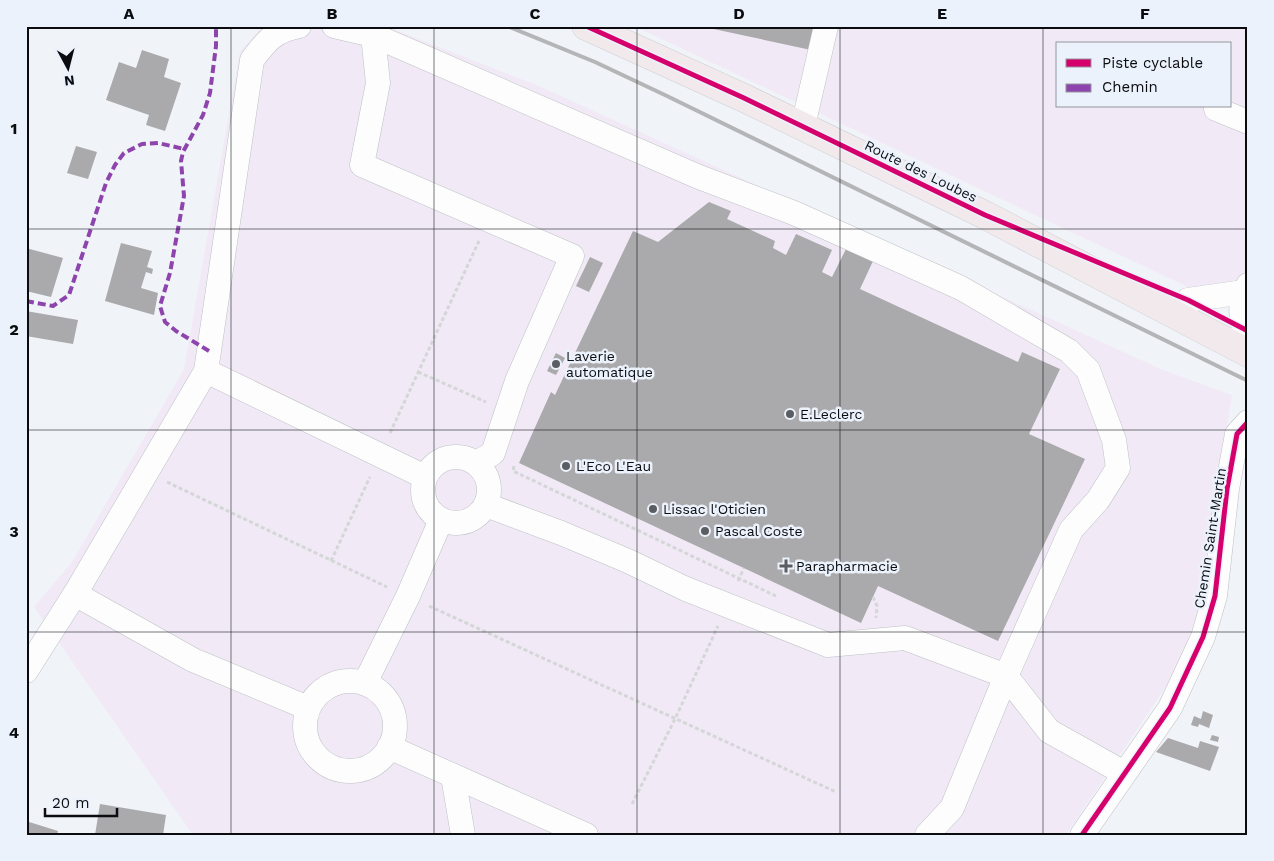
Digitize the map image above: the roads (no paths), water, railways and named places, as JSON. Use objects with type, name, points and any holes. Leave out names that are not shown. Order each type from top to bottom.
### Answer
[{"type":"main road","name":"Route des Loubes","points":[[586,26],[803,126],[985,215],[1207,331],[1247,336]]},
{"type":"main road","name":"Route des Loubes","points":[[985,215],[1188,300],[1247,336]]},
{"type":"street","points":[[26,671],[74,594],[206,371],[252,60],[265,43],[281,29],[299,26]]},
{"type":"street","points":[[334,26],[373,36],[699,177],[794,213],[961,288],[1069,351],[1088,370],[1114,440],[1118,468],[1098,500],[1071,530],[1006,676],[952,808],[927,835]]},
{"type":"street","points":[[803,126],[826,26]]},
{"type":"street","points":[[373,36],[378,83],[362,165],[572,256],[517,381],[492,453],[477,463]]},
{"type":"street","points":[[1216,110],[1248,122]]},
{"type":"street","points":[[1188,300],[1246,289],[1241,310],[1247,336]]},
{"type":"street","points":[[206,371],[425,477]]},
{"type":"street","name":"Chemin Saint-Martin","points":[[1082,835],[1170,708],[1203,637],[1215,596],[1227,489],[1238,434],[1248,422]]},
{"type":"street","points":[[449,457],[468,458],[477,463],[484,471],[489,482],[490,492],[486,505],[469,520],[458,523],[441,520],[427,506],[422,491],[425,477],[433,465],[449,457]]},
{"type":"street","points":[[486,505],[611,554],[727,606],[828,645],[906,638],[1006,676],[1049,731],[1124,773]]},
{"type":"street","points":[[365,683],[408,596],[441,520]]},
{"type":"street","points":[[74,594],[193,660],[308,708]]},
{"type":"street","points":[[341,682],[365,683],[381,694],[390,705],[394,719],[394,734],[390,747],[380,759],[367,767],[360,769],[338,769],[324,762],[313,752],[306,738],[305,723],[308,708],[316,696],[327,687],[341,682]]},
{"type":"street","points":[[390,747],[586,835]]},
{"type":"street","points":[[453,776],[463,835]]},
{"type":"railway","points":[[507,26],[595,62],[667,96],[1248,381]]},
{"type":"place","name":"Laverie automatique","points":[[556,364]]},
{"type":"place","name":"E.Leclerc","points":[[790,414]]},
{"type":"place","name":"L'Eco L'Eau","points":[[566,466]]},
{"type":"place","name":"Lissac l'Oticien","points":[[653,509]]},
{"type":"place","name":"Pascal Coste","points":[[705,531]]},
{"type":"place","name":"Parapharmacie","points":[[786,566]]}]
